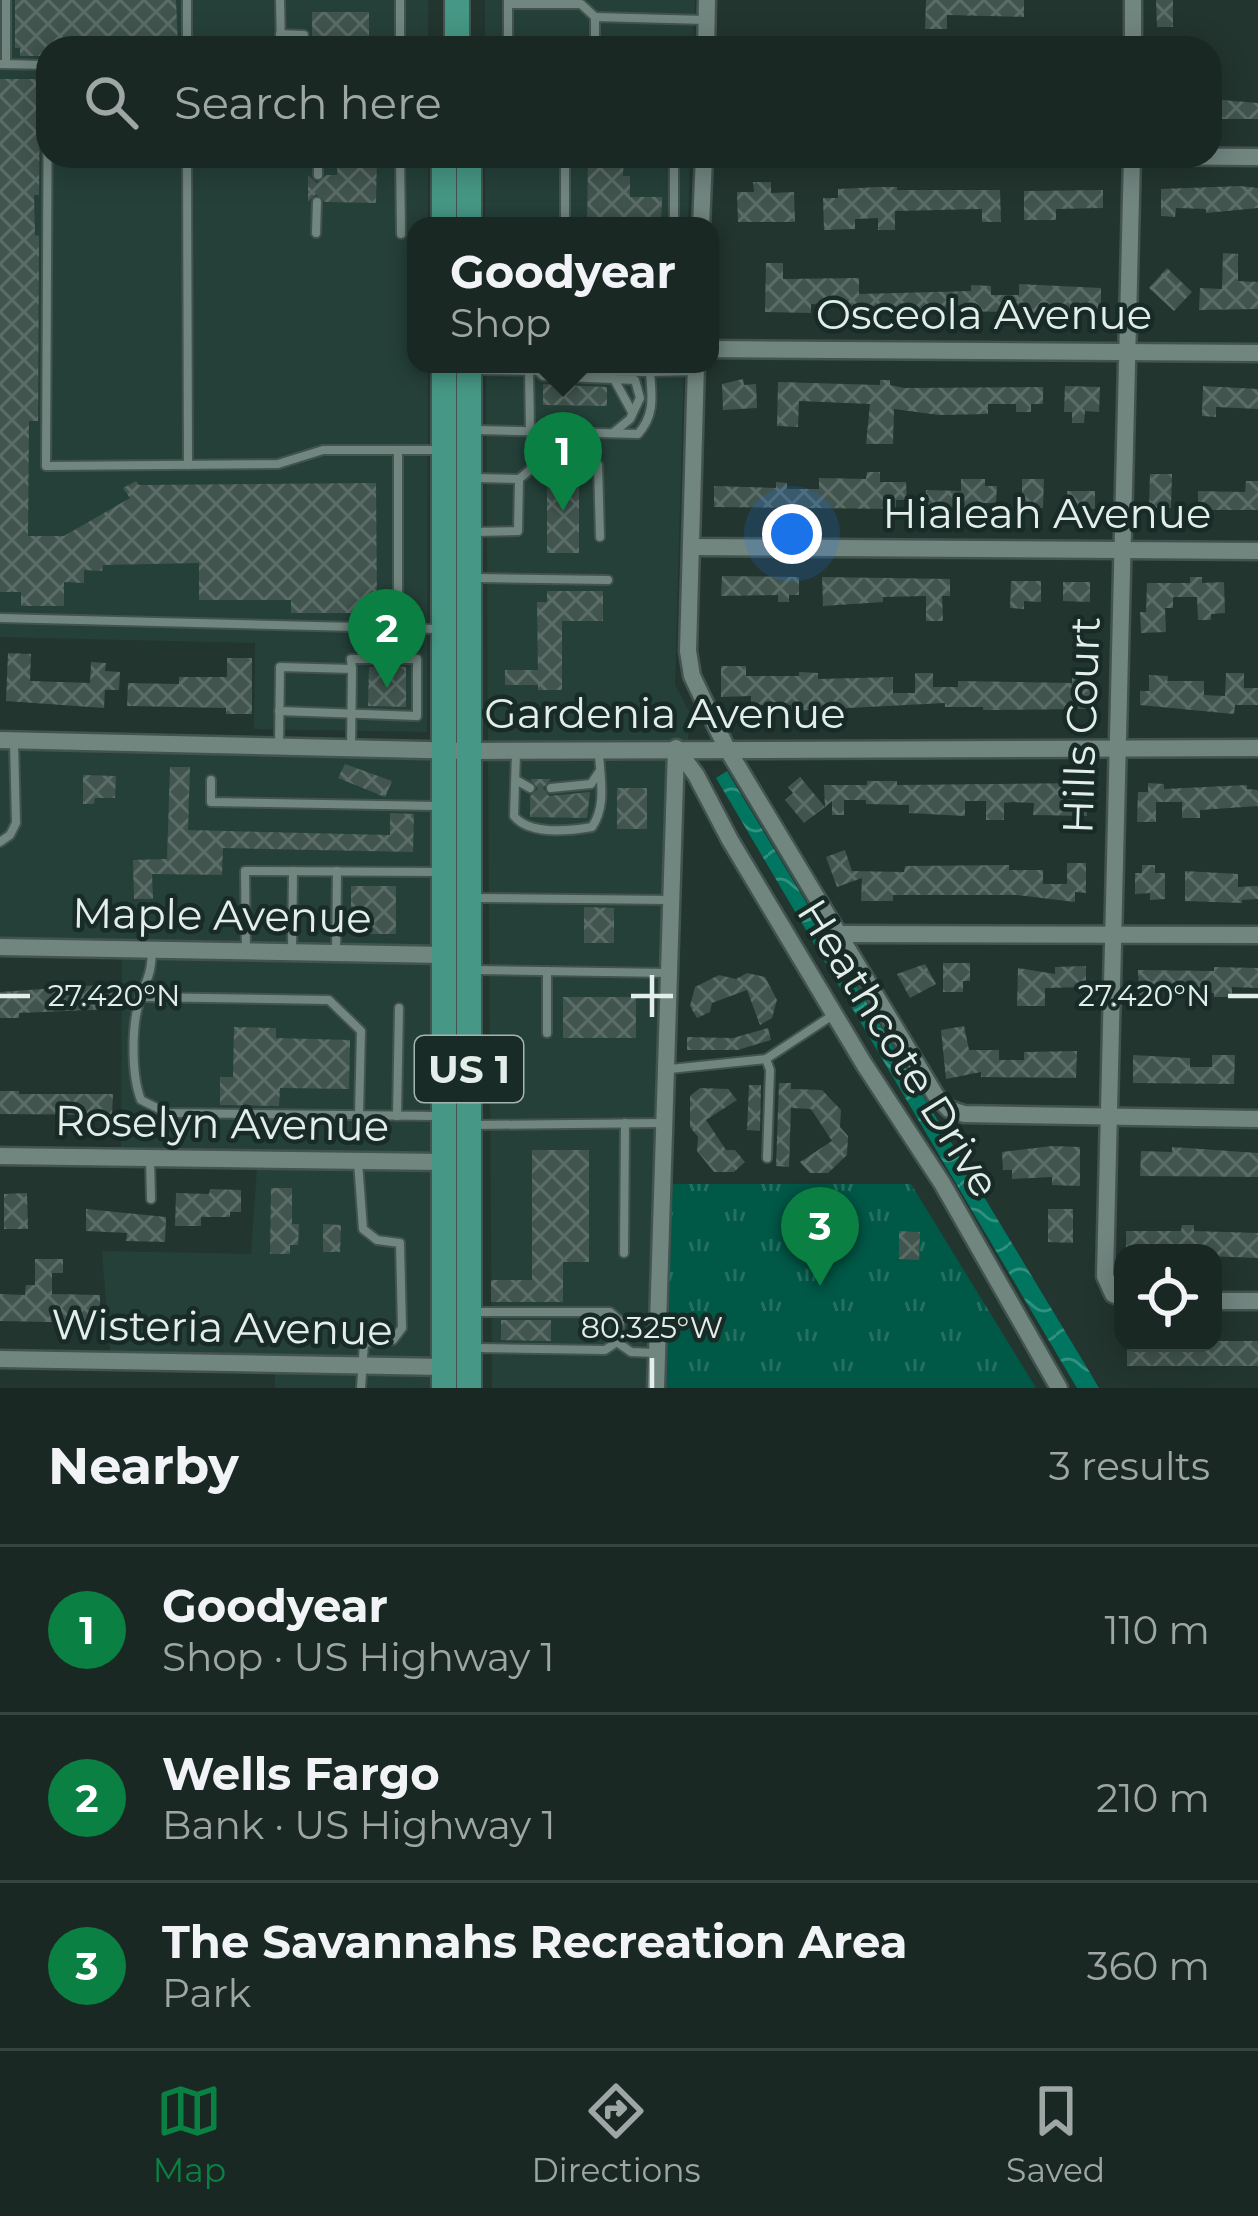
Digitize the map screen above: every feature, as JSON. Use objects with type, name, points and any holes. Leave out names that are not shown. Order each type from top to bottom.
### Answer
[{"type":"main road","points":[[457,0],[457,36]]},
{"type":"main road","points":[[444,168],[444,217]]},
{"type":"main road","points":[[469,168],[469,217]]},
{"type":"main road","points":[[456,373],[457,417],[469,430]]},
{"type":"main road","name":"US 1","points":[[444,1377],[443,1162],[457,1121],[468,970],[468,898],[444,628],[444,450],[456,373]]},
{"type":"main road","name":"US 1","points":[[469,430],[469,578],[456,750],[444,806],[444,956],[469,1312],[469,1388]]},
{"type":"main road","points":[[444,450],[458,461],[469,483]]},
{"type":"street","points":[[706,36],[707,0]]},
{"type":"street","points":[[1133,0],[1133,36]]},
{"type":"street","points":[[1222,157],[1258,157]]},
{"type":"street","points":[[701,217],[703,168]]},
{"type":"street","name":"Hills Court","points":[[1114,1290],[1105,1276],[1132,168]]},
{"type":"street","name":"Osceola Avenue","points":[[719,349],[1258,352]]},
{"type":"street","points":[[696,373],[688,650],[692,676],[726,747],[936,1096],[964,1114],[1258,1119]]},
{"type":"street","name":"Hialeah Avenue","points":[[692,547],[1258,551]]},
{"type":"street","name":"Gardenia Avenue","points":[[7,741],[456,750],[1258,748]]},
{"type":"street","points":[[656,1388],[664,1123],[674,1069],[669,973],[676,748]]},
{"type":"street","name":"Heathcote Drive","points":[[676,748],[834,1014],[942,1184],[1059,1388]]},
{"type":"street","points":[[674,794],[703,787]]},
{"type":"street","points":[[838,934],[1258,935]]},
{"type":"street","name":"Maple Avenue","points":[[0,947],[444,956]]},
{"type":"street","name":"Roselyn Avenue","points":[[0,1156],[443,1162]]},
{"type":"street","points":[[1222,1301],[1258,1301]]},
{"type":"street","name":"Wisteria Avenue","points":[[0,1359],[362,1366],[444,1377]]},
{"type":"lane","points":[[6,0],[3,64],[36,65]]},
{"type":"lane","points":[[187,0],[187,36]]},
{"type":"lane","points":[[280,0],[280,34],[304,34]]},
{"type":"lane","points":[[400,0],[400,36]]},
{"type":"lane","points":[[508,36],[508,2],[581,4],[596,17],[707,20]]},
{"type":"lane","points":[[595,36],[596,17]]},
{"type":"lane","points":[[47,168],[46,466],[278,464],[323,450],[444,450]]},
{"type":"lane","points":[[188,168],[188,465]]},
{"type":"lane","points":[[318,168],[318,175]]},
{"type":"lane","points":[[400,168],[401,234]]},
{"type":"lane","points":[[565,217],[566,168]]},
{"type":"lane","points":[[674,168],[674,217]]},
{"type":"lane","points":[[316,233],[317,202]]},
{"type":"lane","points":[[530,431],[533,373]]},
{"type":"lane","points":[[538,373],[628,378],[639,385],[640,398],[633,414],[612,434]]},
{"type":"lane","points":[[469,430],[638,434],[650,420],[650,373]]},
{"type":"lane","points":[[613,378],[633,414]]},
{"type":"lane","points":[[398,450],[398,629]]},
{"type":"lane","points":[[469,483],[519,479],[536,465],[598,466],[600,537]]},
{"type":"lane","points":[[469,532],[518,531],[519,479]]},
{"type":"lane","points":[[469,578],[608,580]]},
{"type":"lane","points":[[0,618],[444,628]]},
{"type":"lane","points":[[279,710],[351,716],[417,716],[417,659],[351,659],[352,668],[351,716],[351,748]]},
{"type":"lane","points":[[279,746],[280,667],[352,668]]},
{"type":"lane","points":[[0,842],[16,823],[7,741]]},
{"type":"lane","points":[[516,750],[511,809],[519,823],[585,829],[597,822],[601,809],[599,749]]},
{"type":"lane","points":[[551,788],[591,784],[600,771]]},
{"type":"lane","points":[[515,779],[530,788]]},
{"type":"lane","points":[[212,780],[211,802],[444,806]]},
{"type":"lane","points":[[246,952],[245,871],[444,872]]},
{"type":"lane","points":[[292,871],[292,952]]},
{"type":"lane","points":[[336,953],[337,871]]},
{"type":"lane","points":[[468,898],[671,900]]},
{"type":"lane","points":[[152,950],[150,980],[140,997],[132,1078],[141,1100],[166,1113],[664,1123]]},
{"type":"lane","points":[[468,970],[669,973]]},
{"type":"lane","points":[[547,971],[547,1033]]},
{"type":"lane","points":[[140,997],[329,1000],[361,1031],[359,1115]]},
{"type":"lane","points":[[397,1116],[399,1008]]},
{"type":"lane","points":[[674,1069],[766,1059],[834,1014]]},
{"type":"lane","points":[[766,1059],[770,1070],[767,1158]]},
{"type":"lane","points":[[624,1253],[625,1123]]},
{"type":"lane","points":[[150,1158],[151,1199]]},
{"type":"lane","points":[[358,1161],[363,1229],[376,1240],[400,1243],[402,1328],[394,1340],[364,1343],[361,1388]]},
{"type":"lane","points":[[469,1312],[610,1312],[620,1321],[617,1342],[605,1350],[469,1348]]},
{"type":"lane","points":[[617,1342],[631,1352],[657,1353]]},
{"type":"shaded area","points":[[0,0],[428,0],[428,36],[36,36],[36,168],[428,168],[428,217],[407,217],[407,373],[428,373],[427,732],[254,729],[255,643],[0,637]]},
{"type":"shaded area","points":[[485,0],[695,0],[694,36],[485,36]]},
{"type":"shaded area","points":[[485,168],[690,168],[688,217],[485,217]]},
{"type":"shaded area","points":[[486,373],[684,373],[675,685],[689,711],[688,740],[488,743]]},
{"type":"shaded area","points":[[0,748],[435,758],[434,947],[0,939]]},
{"type":"shaded area","points":[[668,756],[649,1388],[492,1388],[488,759]]},
{"type":"shaded area","points":[[122,958],[434,963],[434,1154],[121,1149]]},
{"type":"shaded area","points":[[257,1168],[434,1170],[434,1359],[110,1352],[102,1251],[251,1254]]},
{"type":"shaded area","points":[[275,1372],[434,1375],[434,1388],[275,1388]]},
{"type":"green space","points":[[670,1184],[911,1184],[1036,1388],[664,1388]]},
{"type":"water","points":[[727,771],[1099,1388],[1077,1388],[716,778]]},
{"type":"building","points":[[15,0],[176,0],[178,36],[36,36],[36,56],[20,56],[20,48],[15,48]]},
{"type":"building","points":[[926,0],[1024,0],[1024,17],[947,15],[947,29],[925,29]]},
{"type":"building","points":[[1156,0],[1173,0],[1173,27],[1157,27]]},
{"type":"building","points":[[312,12],[369,12],[369,36],[312,36]]},
{"type":"building","points":[[0,79],[36,79],[38,421],[29,421],[28,536],[64,536],[130,498],[123,488],[136,481],[139,485],[376,483],[377,613],[291,613],[291,600],[199,600],[199,563],[103,565],[102,571],[84,570],[84,583],[64,582],[64,606],[21,606],[21,592],[0,592]]},
{"type":"building","points":[[1222,100],[1258,103],[1258,119],[1222,119]]},
{"type":"building","points":[[337,168],[377,168],[376,203],[325,202],[316,194],[308,202],[308,175],[317,183],[326,175],[337,175]]},
{"type":"building","points":[[588,168],[623,168],[623,176],[630,176],[630,197],[662,197],[661,217],[587,217]]},
{"type":"building","points":[[753,182],[771,182],[771,193],[794,192],[795,222],[738,222],[737,192],[754,192]]},
{"type":"building","points":[[1258,188],[1258,208],[1206,213],[1206,209],[1176,208],[1175,217],[1161,216],[1161,189]]},
{"type":"building","points":[[838,189],[1000,190],[1001,222],[982,222],[982,209],[895,211],[895,230],[878,230],[878,218],[855,219],[855,229],[824,230],[823,198],[838,198]]},
{"type":"building","points":[[1103,190],[1103,208],[1056,209],[1056,220],[1024,220],[1024,191]]},
{"type":"building","points":[[1223,253],[1238,254],[1238,281],[1258,282],[1258,309],[1199,310],[1200,288],[1222,289]]},
{"type":"building","points":[[766,263],[783,263],[783,279],[859,278],[859,294],[971,291],[971,285],[991,286],[991,295],[1019,295],[1019,284],[1101,288],[1101,314],[905,310],[905,314],[844,314],[845,305],[811,304],[811,313],[765,312]]},
{"type":"building","points":[[1167,268],[1192,292],[1174,311],[1149,288]]},
{"type":"building","points":[[743,379],[744,385],[756,384],[757,408],[723,410],[722,384]]},
{"type":"building","points":[[880,380],[904,388],[1043,387],[1043,404],[1031,404],[1031,412],[1016,412],[1016,404],[988,404],[988,414],[939,415],[894,409],[893,444],[866,444],[870,404],[799,401],[798,427],[777,426],[778,382],[880,385]]},
{"type":"building","points":[[543,384],[607,387],[607,406],[543,405]]},
{"type":"building","points":[[1065,386],[1100,387],[1099,412],[1085,411],[1084,423],[1072,423],[1072,412],[1064,412]]},
{"type":"building","points":[[1203,386],[1258,389],[1258,409],[1216,407],[1216,417],[1202,416]]},
{"type":"building","points":[[867,472],[880,472],[880,482],[906,482],[907,500],[896,500],[896,509],[714,507],[714,486],[776,488],[776,482],[787,483],[787,489],[819,489],[819,478],[866,479]]},
{"type":"building","points":[[547,473],[579,473],[579,553],[547,553]]},
{"type":"building","points":[[1150,474],[1172,474],[1171,508],[1149,508]]},
{"type":"building","points":[[961,479],[985,479],[985,486],[997,486],[996,503],[974,503],[973,509],[925,506],[926,490],[961,491]]},
{"type":"building","points":[[1022,479],[1044,479],[1043,508],[1022,507]]},
{"type":"building","points":[[1246,481],[1258,481],[1258,510],[1198,510],[1198,491],[1245,492]]},
{"type":"building","points":[[1067,491],[1095,491],[1095,509],[1068,509]]},
{"type":"building","points":[[722,576],[799,577],[799,595],[789,595],[789,602],[778,602],[778,595],[721,596]]},
{"type":"building","points":[[822,577],[950,579],[950,596],[942,596],[943,621],[926,621],[926,596],[823,606]]},
{"type":"building","points":[[1190,577],[1202,577],[1202,583],[1224,582],[1225,613],[1198,620],[1197,597],[1173,597],[1173,608],[1165,608],[1166,632],[1141,633],[1147,583],[1190,583]]},
{"type":"building","points":[[1011,581],[1041,581],[1041,602],[1024,601],[1024,609],[1010,608]]},
{"type":"building","points":[[1063,582],[1090,582],[1090,602],[1063,601]]},
{"type":"building","points":[[547,591],[603,591],[603,621],[562,621],[562,690],[505,685],[505,670],[538,670],[537,602],[547,602]]},
{"type":"building","points":[[8,653],[31,654],[30,681],[90,683],[91,662],[106,663],[105,671],[120,672],[119,690],[105,690],[104,708],[6,701]]},
{"type":"building","points":[[227,658],[252,658],[252,714],[226,714],[226,708],[127,706],[128,683],[179,684],[179,677],[227,677]]},
{"type":"building","points":[[721,666],[746,666],[746,676],[799,676],[799,672],[818,673],[818,679],[893,677],[893,693],[915,693],[915,673],[933,673],[933,687],[958,687],[958,681],[1072,683],[1072,671],[1090,671],[1090,709],[983,710],[945,707],[945,703],[791,711],[791,705],[751,705],[751,696],[721,697]]},
{"type":"building","points":[[369,667],[406,667],[406,707],[368,706]]},
{"type":"building","points":[[1226,673],[1244,673],[1244,688],[1258,688],[1258,705],[1235,705],[1234,714],[1140,705],[1140,691],[1149,691],[1149,675],[1168,676],[1167,681],[1204,681],[1204,695],[1225,696]]},
{"type":"building","points":[[345,764],[392,781],[385,797],[338,778]]},
{"type":"building","points":[[170,767],[190,767],[188,830],[390,835],[390,813],[414,814],[413,852],[223,848],[222,875],[152,874],[153,899],[134,899],[133,860],[167,859]]},
{"type":"building","points":[[83,775],[116,776],[115,798],[95,798],[94,804],[83,804]]},
{"type":"building","points":[[800,777],[825,807],[804,823],[785,800],[793,793],[788,787]]},
{"type":"building","points":[[530,779],[551,779],[543,788],[549,796],[590,792],[587,818],[530,817],[530,796],[538,789]]},
{"type":"building","points":[[867,781],[897,781],[897,785],[1088,783],[1087,816],[1033,815],[1034,803],[1012,802],[1004,803],[1004,820],[986,820],[986,801],[965,801],[965,816],[909,813],[909,805],[866,804],[866,800],[844,800],[844,815],[832,815],[832,801],[825,807],[824,785],[867,785]]},
{"type":"building","points":[[1148,783],[1164,784],[1164,789],[1247,785],[1247,789],[1258,790],[1258,806],[1200,810],[1200,818],[1182,818],[1182,802],[1156,802],[1156,822],[1137,822],[1138,792],[1148,792]]},
{"type":"building","points":[[617,788],[647,788],[647,829],[617,829]]},
{"type":"building","points":[[845,850],[852,871],[1009,865],[1009,870],[1043,870],[1043,884],[1067,884],[1067,863],[1086,863],[1086,893],[1075,892],[1075,902],[1017,895],[893,895],[893,901],[861,901],[862,878],[837,887],[826,857]]},
{"type":"building","points":[[1142,865],[1155,865],[1155,873],[1165,873],[1165,899],[1135,894],[1135,873],[1142,873]]},
{"type":"building","points":[[1185,871],[1238,874],[1238,887],[1258,886],[1258,899],[1185,901]]},
{"type":"building","points":[[351,886],[396,886],[396,934],[351,934]]},
{"type":"building","points":[[584,907],[614,908],[614,943],[584,943]]},
{"type":"building","points":[[943,963],[970,963],[970,981],[963,981],[963,992],[943,992]]},
{"type":"building","points":[[925,964],[936,984],[910,998],[897,974]]},
{"type":"building","points":[[1086,966],[1086,987],[1045,988],[1045,1006],[1017,1006],[1018,968],[1055,974],[1055,967]]},
{"type":"building","points":[[1214,967],[1258,968],[1258,988],[1232,987],[1232,997],[1157,991],[1157,1007],[1140,1007],[1138,970],[1214,971]]},
{"type":"building","points":[[747,973],[765,977],[777,1000],[772,1018],[760,1025],[747,990],[712,1003],[710,1012],[697,1018],[690,1006],[695,987],[719,975],[736,979]]},
{"type":"building","points":[[112,984],[113,1009],[0,1018],[0,992]]},
{"type":"building","points":[[563,997],[636,997],[636,1038],[563,1038]]},
{"type":"building","points":[[964,1026],[969,1050],[999,1050],[999,1060],[1024,1060],[1024,1052],[1077,1051],[1076,1078],[981,1077],[981,1072],[946,1079],[941,1030]]},
{"type":"building","points":[[234,1027],[276,1028],[276,1038],[350,1040],[349,1089],[280,1088],[279,1106],[220,1105],[220,1077],[233,1077]]},
{"type":"building","points":[[768,1028],[771,1040],[738,1050],[687,1050],[687,1037],[733,1038]]},
{"type":"building","points":[[1133,1055],[1190,1058],[1190,1067],[1212,1067],[1212,1055],[1235,1055],[1234,1084],[1133,1083]]},
{"type":"building","points":[[779,1083],[791,1083],[791,1089],[822,1090],[841,1110],[847,1155],[828,1173],[810,1173],[800,1162],[832,1141],[811,1109],[791,1108],[789,1167],[776,1166]]},
{"type":"building","points":[[749,1085],[761,1085],[760,1131],[747,1130]]},
{"type":"building","points":[[700,1088],[728,1089],[737,1100],[706,1120],[726,1150],[735,1150],[745,1162],[734,1172],[714,1172],[697,1151],[698,1137],[690,1127],[690,1096]]},
{"type":"building","points":[[0,1091],[113,1094],[112,1115],[0,1114]]},
{"type":"building","points":[[1080,1147],[1080,1186],[1052,1185],[1052,1177],[1012,1179],[1012,1170],[1003,1170],[1002,1152]]},
{"type":"building","points":[[1172,1147],[1258,1153],[1258,1177],[1140,1176],[1141,1151],[1172,1152]]},
{"type":"building","points":[[532,1150],[589,1150],[589,1262],[563,1262],[563,1302],[491,1302],[491,1280],[532,1280]]},
{"type":"building","points":[[271,1188],[292,1188],[292,1224],[299,1224],[298,1245],[290,1245],[290,1254],[270,1254]]},
{"type":"building","points":[[210,1189],[241,1190],[241,1212],[201,1217],[201,1226],[175,1226],[176,1193],[209,1194]]},
{"type":"building","points":[[27,1193],[28,1229],[4,1229],[4,1194]]},
{"type":"building","points":[[86,1209],[166,1217],[165,1242],[126,1241],[127,1233],[86,1231]]},
{"type":"building","points":[[1048,1209],[1073,1209],[1073,1243],[1048,1242]]},
{"type":"building","points":[[323,1224],[341,1225],[340,1252],[323,1252]]},
{"type":"building","points":[[1182,1225],[1194,1225],[1194,1231],[1258,1233],[1258,1258],[1222,1257],[1222,1244],[1126,1244],[1126,1231],[1181,1231]]},
{"type":"building","points":[[899,1231],[920,1232],[919,1260],[899,1259]]},
{"type":"building","points":[[35,1259],[63,1259],[63,1273],[52,1273],[52,1294],[100,1295],[100,1323],[0,1321],[0,1294],[25,1295],[26,1285],[35,1285]]},
{"type":"building","points":[[501,1320],[551,1320],[551,1341],[501,1340]]},
{"type":"building","points":[[1258,1341],[1258,1366],[1127,1366],[1127,1352],[1222,1352],[1222,1342]]},
{"type":"place","name":"Goodyear","points":[[563,511]]},
{"type":"place","name":"Wells Fargo","points":[[387,688]]},
{"type":"place","name":"The Savannahs Recreation Area","points":[[820,1286]]}]
